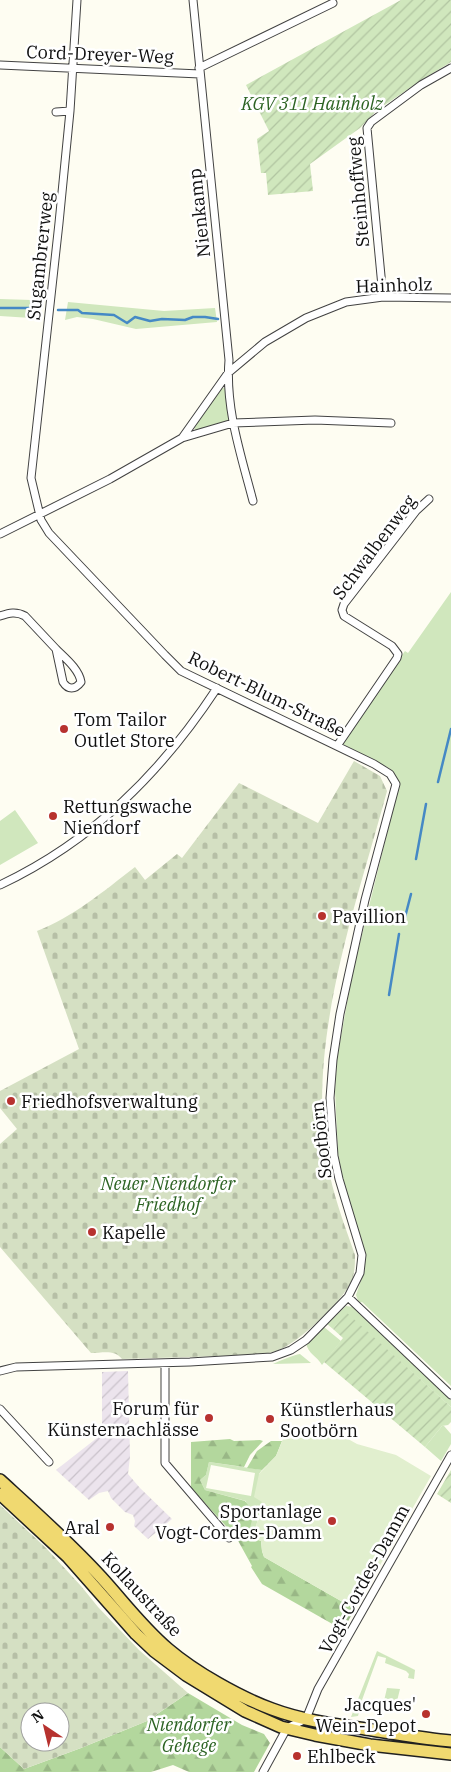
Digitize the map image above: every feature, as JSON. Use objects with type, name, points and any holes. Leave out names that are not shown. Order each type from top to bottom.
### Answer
[{"type":"main road","name":"Kollaustraße","points":[[0,1480],[103,1578],[141,1623],[170,1650],[200,1671],[249,1699],[273,1710],[306,1719],[451,1741]]},
{"type":"main road","name":"Kollaustraße","points":[[0,1494],[68,1557],[136,1634],[162,1658],[192,1679],[252,1715],[287,1728],[370,1745],[451,1754]]},
{"type":"street","name":"Sugambrerweg","points":[[39,514],[31,478],[70,112],[77,0]]},
{"type":"street","name":"Nienkamp","points":[[193,0],[229,360],[228,373],[233,423],[253,501]]},
{"type":"street","name":"Cord-Dreyer-Weg","points":[[0,65],[200,71],[332,3]]},
{"type":"street","name":"Steinhoffweg","points":[[382,297],[367,128],[371,122],[420,85],[451,68]]},
{"type":"street","points":[[56,112],[70,112]]},
{"type":"street","name":"Hainholz","points":[[182,438],[228,373],[265,342],[306,318],[346,302],[382,297],[451,298]]},
{"type":"street","name":"Hainholz","points":[[0,534],[117,474],[182,438],[233,423],[315,420],[390,424]]},
{"type":"street","name":"Schwalbenweg","points":[[337,746],[398,654],[392,646],[344,616],[342,610],[344,604],[416,511],[430,499]]},
{"type":"street","name":"Robert-Blum-Straße","points":[[39,514],[49,533],[181,671],[374,764],[393,777]]},
{"type":"street","points":[[0,616],[8,613],[18,613],[25,616],[69,662],[80,677],[81,682],[77,687],[71,689],[62,682],[56,649]]},
{"type":"street","points":[[0,886],[62,852],[122,804],[175,747],[217,688]]},
{"type":"street","name":"Sootbörn","points":[[0,1371],[16,1368],[260,1359],[283,1354],[306,1340],[348,1296],[360,1273],[362,1255],[334,1156],[330,1098],[333,1060],[340,1014],[365,900],[396,784],[393,777]]},
{"type":"street","points":[[348,1296],[451,1395]]},
{"type":"street","points":[[165,1363],[164,1463],[230,1538]]},
{"type":"street","points":[[0,1409],[49,1462]]},
{"type":"street","name":"Vogt-Cordes-Damm","points":[[306,1719],[313,1699],[451,1455]]},
{"type":"street","points":[[263,1772],[287,1728],[306,1719]]},
{"type":"shaded area","points":[[128,1371],[130,1457],[128,1474],[172,1519],[148,1539],[134,1526],[133,1515],[125,1512],[111,1498],[108,1491],[99,1493],[89,1500],[56,1470],[102,1434],[102,1372]]},
{"type":"green space","name":"KGV 311 Hainholz","points":[[401,0],[451,0],[451,62],[376,111],[360,128],[310,164],[313,191],[268,195],[266,173],[261,173],[257,139],[269,131],[246,85]]},
{"type":"green space","points":[[0,299],[32,300],[31,318],[0,316]]},
{"type":"green space","points":[[68,302],[164,311],[215,308],[217,322],[136,329],[93,319],[77,317],[65,320]]},
{"type":"green space","points":[[226,387],[229,420],[197,431],[195,430],[194,427],[221,389]]},
{"type":"green space","points":[[451,592],[451,1386],[362,1302],[359,1303],[356,1295],[365,1269],[365,1252],[342,1177],[338,1153],[335,1091],[337,1059],[352,975],[399,785],[397,778],[389,768],[342,744],[405,651],[408,653]]},
{"type":"green space","name":"Neuer Niendorfer Friedhof","points":[[354,761],[380,776],[387,791],[336,982],[327,1031],[323,1080],[323,1129],[330,1176],[355,1255],[354,1272],[351,1282],[331,1309],[300,1337],[272,1352],[260,1355],[122,1359],[112,1353],[91,1353],[0,1247],[0,1144],[17,1129],[0,1108],[0,1091],[79,1049],[37,931],[76,911],[135,867],[145,880],[177,854],[182,858],[239,783],[318,823]]},
{"type":"green space","points":[[15,810],[38,843],[0,865],[0,821]]},
{"type":"green space","points":[[346,1306],[353,1307],[451,1400],[451,1407],[346,1313],[333,1329],[327,1324]]},
{"type":"green space","points":[[346,1312],[451,1407],[451,1422],[448,1425],[442,1426],[425,1447],[324,1362],[343,1338],[333,1329]]},
{"type":"green space","points":[[324,1327],[341,1341],[322,1365],[309,1350],[306,1343]]},
{"type":"green space","points":[[300,1354],[311,1363],[273,1364],[286,1358]]},
{"type":"green space","points":[[442,1426],[451,1434],[451,1444],[441,1461],[425,1447]]},
{"type":"green space","name":"Sportanlage Vogt-Cordes-Damm","points":[[341,1435],[357,1444],[396,1455],[431,1476],[355,1609],[264,1557],[261,1541],[253,1539],[262,1502],[254,1497],[259,1474],[276,1456],[283,1439]]},
{"type":"green space","points":[[230,1439],[234,1441],[263,1441],[250,1455],[244,1467],[209,1462],[206,1475],[200,1480],[205,1490],[245,1501],[254,1513],[248,1535],[261,1541],[264,1557],[355,1609],[343,1630],[262,1584],[236,1537],[191,1488],[191,1442]]},
{"type":"green space","points":[[271,1441],[282,1441],[276,1456],[262,1470],[247,1468],[257,1451]]},
{"type":"green space","points":[[209,1462],[262,1470],[259,1474],[262,1502],[253,1539],[248,1535],[246,1501],[205,1490],[200,1480],[206,1475]],"holes":[[[211,1465],[255,1473],[251,1496],[206,1488]]]},
{"type":"green space","points":[[451,1470],[451,1503],[437,1494]]},
{"type":"green space","points":[[0,1505],[46,1548],[139,1650],[188,1693],[147,1721],[81,1748],[24,1769],[0,1747]]},
{"type":"green space","points":[[377,1651],[415,1670],[414,1679],[408,1678],[409,1674],[406,1671],[385,1663],[386,1658],[378,1656],[358,1716],[351,1717]]},
{"type":"green space","points":[[387,1688],[400,1689],[397,1701],[384,1701]]},
{"type":"green space","name":"Niendorfer Gehege","points":[[188,1693],[242,1725],[264,1734],[270,1743],[254,1772],[189,1772],[173,1765],[151,1772],[0,1772],[0,1747],[24,1769],[147,1721]]},
{"type":"waterway","points":[[0,308],[34,308]]},
{"type":"waterway","points":[[58,310],[78,310],[82,313],[114,315],[127,323],[135,317],[150,321],[162,319],[185,320],[193,317],[218,319]]},
{"type":"waterway","points":[[438,782],[451,729]]},
{"type":"waterway","points":[[416,859],[426,804]]},
{"type":"waterway","points":[[404,921],[411,894]]},
{"type":"waterway","points":[[389,995],[399,934]]},
{"type":"place","name":"Tom Tailor Outlet Store","points":[[64,729]]},
{"type":"place","name":"Rettungswache Niendorf","points":[[53,816]]},
{"type":"place","name":"Pavillion","points":[[322,916]]},
{"type":"place","name":"Friedhofsverwaltung","points":[[11,1101]]},
{"type":"place","name":"Kapelle","points":[[92,1232]]},
{"type":"place","name":"Forum für Künsternachlässe","points":[[209,1418]]},
{"type":"place","name":"Künstlerhaus Sootbörn","points":[[270,1419]]},
{"type":"place","name":"Sportanlage Vogt-Cordes-Damm","points":[[332,1521]]},
{"type":"place","name":"Aral","points":[[110,1527]]},
{"type":"place","name":"Jacques' Wein-Depot","points":[[426,1714]]},
{"type":"place","name":"Ehlbeck","points":[[297,1756]]}]
